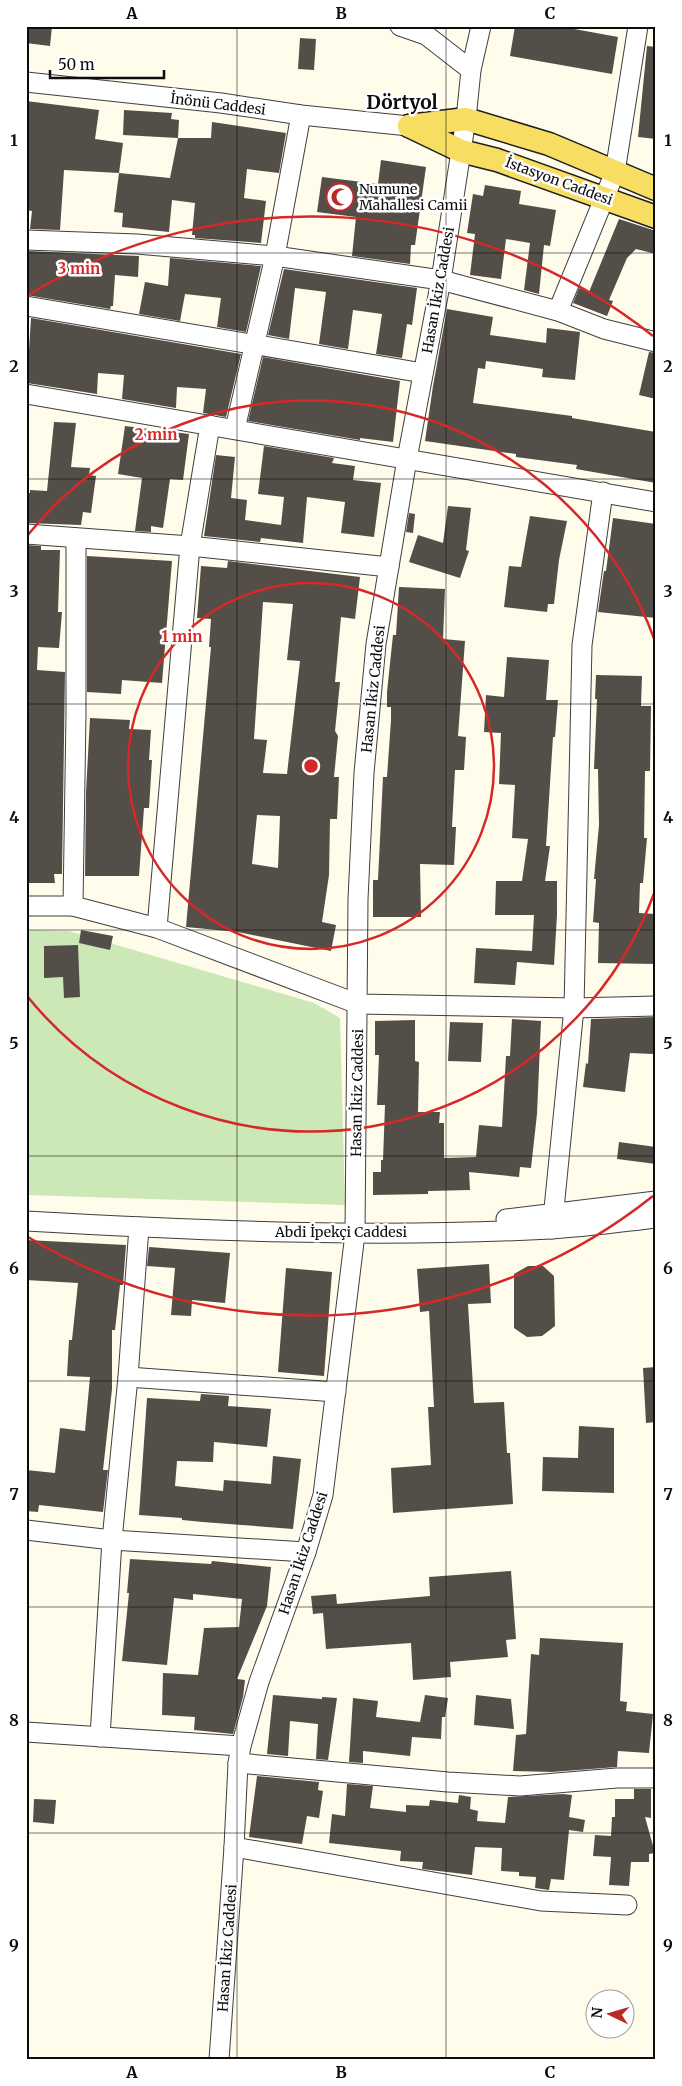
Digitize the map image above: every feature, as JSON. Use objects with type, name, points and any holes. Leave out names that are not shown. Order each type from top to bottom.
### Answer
[{"type":"main road","name":"İnönü Caddesi","points":[[409,126],[466,120],[549,144],[656,189]]},
{"type":"main road","name":"İnönü Caddesi","points":[[409,126],[461,151]]},
{"type":"main road","name":"İstasyon Caddesi","points":[[461,151],[498,160],[656,217]]},
{"type":"street","points":[[400,26],[426,35],[471,70]]},
{"type":"street","name":"Hasan İkiz Caddesi","points":[[219,2060],[240,1755],[258,1682],[306,1552],[323,1495],[355,1234],[358,899],[364,773],[376,644],[407,459],[441,280],[466,120],[471,70],[481,26]]},
{"type":"street","points":[[558,311],[615,172],[638,26]]},
{"type":"street","name":"İnönü Caddesi","points":[[26,82],[409,126]]},
{"type":"street","points":[[235,429],[275,256],[301,115]]},
{"type":"street","points":[[26,240],[137,244],[275,256],[441,280],[558,311],[604,329],[656,342]]},
{"type":"street","points":[[26,306],[423,373]]},
{"type":"street","points":[[26,394],[656,502]]},
{"type":"street","points":[[157,928],[190,546],[210,425]]},
{"type":"street","points":[[603,492],[582,646],[574,1008],[553,1222],[656,1201]]},
{"type":"street","points":[[26,534],[190,546],[389,567]]},
{"type":"street","points":[[73,906],[76,538]]},
{"type":"street","points":[[26,906],[73,906],[157,928],[358,1004],[574,1008],[656,1006]]},
{"type":"street","name":"Abdi İpekçi Caddesi","points":[[26,1221],[139,1227],[355,1234],[656,1218]]},
{"type":"street","points":[[100,1737],[112,1540],[128,1377],[139,1227]]},
{"type":"street","points":[[128,1377],[336,1392]]},
{"type":"street","points":[[26,1530],[112,1540],[306,1552]]},
{"type":"street","points":[[26,1732],[100,1737],[448,1782],[520,1786],[617,1778],[656,1778]]},
{"type":"street","points":[[234,1848],[541,1901],[627,1905]]},
{"type":"green space","points":[[26,930],[69,931],[314,1003],[340,1018],[345,1205],[26,1195]]},
{"type":"building","points":[[26,26],[52,26],[50,46],[26,43]]},
{"type":"building","points":[[515,26],[558,26],[618,37],[612,74],[510,56]]},
{"type":"building","points":[[300,38],[316,39],[314,70],[298,69]]},
{"type":"building","points":[[647,46],[656,47],[656,139],[638,137]]},
{"type":"building","points":[[26,101],[99,110],[95,139],[123,143],[119,173],[64,170],[60,230],[30,229],[32,211],[26,210]]},
{"type":"building","points":[[124,110],[172,113],[171,119],[179,120],[178,138],[123,135]]},
{"type":"building","points":[[212,122],[286,133],[279,173],[247,169],[244,198],[266,201],[261,243],[195,238],[195,235],[192,235],[195,203],[172,200],[169,232],[122,227],[123,213],[114,212],[119,173],[170,178],[178,138],[211,138]]},
{"type":"building","points":[[381,160],[426,167],[415,245],[411,245],[410,264],[352,256],[356,217],[317,212],[322,177],[378,184]]},
{"type":"building","points":[[485,185],[521,191],[519,204],[556,210],[550,246],[544,245],[539,294],[524,290],[530,243],[506,239],[501,279],[470,275],[475,234],[467,233],[473,194],[483,196]]},
{"type":"building","points":[[619,219],[656,231],[656,254],[636,249],[627,258],[609,300],[613,301],[607,316],[573,303],[579,288],[589,292]]},
{"type":"building","points":[[28,251],[139,256],[138,277],[115,275],[113,306],[110,309],[26,295]]},
{"type":"building","points":[[170,258],[261,266],[246,332],[217,327],[221,298],[185,294],[180,321],[139,314],[145,282],[168,286]]},
{"type":"building","points":[[284,269],[417,288],[412,325],[407,324],[402,358],[376,354],[382,314],[353,310],[348,349],[319,344],[326,292],[295,288],[289,339],[268,335]]},
{"type":"building","points":[[447,309],[493,317],[490,335],[546,343],[547,328],[580,332],[575,380],[542,377],[543,369],[486,361],[485,369],[478,368],[473,403],[572,416],[572,418],[656,432],[656,483],[576,469],[577,465],[516,457],[516,454],[425,441]]},
{"type":"building","points":[[31,318],[241,354],[226,417],[203,413],[206,389],[177,387],[176,408],[122,399],[124,375],[98,373],[97,394],[27,383]]},
{"type":"building","points":[[649,352],[656,353],[656,399],[639,395]]},
{"type":"building","points":[[263,357],[400,381],[393,442],[360,438],[360,440],[248,421]]},
{"type":"building","points":[[54,422],[76,423],[71,467],[90,468],[89,475],[96,476],[91,513],[83,512],[81,525],[26,523],[26,492],[30,493],[30,490],[47,491]]},
{"type":"building","points":[[125,426],[189,434],[183,480],[170,479],[163,528],[151,526],[151,532],[135,531],[142,478],[118,474]]},
{"type":"building","points":[[264,446],[334,458],[332,463],[355,466],[353,480],[381,483],[374,537],[341,533],[345,502],[307,497],[303,543],[261,538],[260,542],[204,536],[216,455],[235,457],[231,498],[247,500],[245,520],[281,525],[284,497],[258,494]]},
{"type":"building","points":[[448,506],[471,508],[466,550],[469,551],[460,578],[409,562],[418,535],[443,543]]},
{"type":"building","points":[[409,513],[415,514],[413,533],[406,532]]},
{"type":"building","points":[[530,516],[567,521],[559,560],[554,604],[548,604],[547,612],[504,607],[509,566],[521,567]]},
{"type":"building","points":[[613,518],[656,524],[656,618],[598,612]]},
{"type":"building","points":[[26,545],[41,546],[41,550],[60,550],[58,612],[62,612],[59,648],[38,647],[37,670],[65,672],[62,874],[54,874],[55,883],[26,883]]},
{"type":"building","points":[[87,556],[172,561],[162,683],[122,680],[121,694],[87,692]]},
{"type":"building","points":[[228,561],[360,577],[355,619],[341,617],[335,682],[340,682],[335,731],[338,736],[334,777],[339,777],[337,819],[330,819],[329,875],[322,922],[336,925],[331,951],[238,932],[186,927],[211,647],[209,647],[211,619],[197,618],[201,566],[227,568]],"holes":[[[263,602],[293,604],[287,660],[300,661],[287,774],[263,773],[267,740],[254,739]],[[257,815],[280,816],[278,868],[252,864]]]},
{"type":"building","points":[[399,587],[445,589],[443,639],[465,641],[458,736],[466,737],[464,770],[455,770],[452,827],[456,827],[454,865],[420,864],[421,917],[373,917],[373,880],[378,880],[383,777],[387,777],[391,720],[391,707],[387,707],[387,692],[393,635],[396,635]]},
{"type":"building","points":[[507,657],[549,660],[546,700],[558,700],[555,737],[553,737],[546,846],[550,846],[545,881],[557,881],[554,965],[517,962],[515,985],[474,983],[476,948],[532,951],[534,915],[495,915],[496,881],[522,881],[528,839],[512,838],[515,785],[499,784],[501,733],[484,732],[486,695],[504,697]]},
{"type":"building","points":[[596,675],[642,676],[641,706],[651,706],[650,771],[645,771],[644,838],[647,838],[643,883],[640,883],[639,913],[656,914],[656,964],[598,963],[599,923],[593,922],[596,879],[594,879],[599,825],[598,769],[594,769],[597,699],[595,699]]},
{"type":"building","points":[[90,718],[130,720],[129,729],[151,730],[149,760],[152,760],[149,808],[144,808],[139,876],[85,876],[86,792]]},
{"type":"building","points":[[81,930],[113,936],[110,950],[79,943]]},
{"type":"building","points":[[78,945],[80,997],[64,998],[63,977],[44,978],[44,946]]},
{"type":"building","points":[[654,1017],[653,1054],[630,1053],[625,1092],[583,1087],[586,1063],[588,1064],[591,1019]]},
{"type":"building","points":[[512,1019],[541,1021],[537,1114],[531,1168],[520,1167],[519,1177],[469,1172],[470,1190],[428,1191],[428,1194],[373,1195],[373,1172],[381,1172],[381,1160],[383,1160],[385,1105],[377,1105],[379,1055],[375,1055],[375,1021],[415,1020],[415,1061],[419,1062],[418,1112],[440,1112],[439,1123],[444,1123],[444,1158],[476,1157],[479,1125],[502,1127],[506,1056],[510,1056]]},
{"type":"building","points":[[450,1022],[483,1023],[481,1062],[448,1061]]},
{"type":"building","points":[[619,1142],[656,1147],[656,1164],[617,1159]]},
{"type":"building","points":[[26,1240],[126,1245],[123,1285],[120,1285],[115,1330],[112,1330],[112,1389],[103,1470],[108,1470],[103,1512],[39,1505],[38,1512],[26,1511],[26,1470],[55,1473],[60,1428],[85,1431],[90,1377],[67,1376],[69,1340],[72,1340],[78,1283],[26,1280]]},
{"type":"building","points":[[149,1247],[230,1253],[225,1303],[192,1300],[191,1316],[171,1315],[175,1268],[147,1266]]},
{"type":"building","points":[[489,1264],[491,1303],[468,1304],[474,1403],[504,1402],[513,1504],[393,1513],[391,1468],[431,1465],[428,1407],[434,1407],[429,1311],[420,1312],[417,1269]]},
{"type":"building","points":[[528,1266],[543,1266],[554,1276],[555,1326],[542,1336],[527,1337],[514,1328],[514,1274]]},
{"type":"building","points":[[286,1268],[332,1272],[324,1376],[278,1372]]},
{"type":"building","points":[[656,1367],[656,1422],[646,1423],[643,1368]]},
{"type":"building","points":[[201,1394],[229,1396],[228,1406],[271,1409],[267,1447],[214,1442],[213,1462],[177,1461],[175,1486],[223,1491],[224,1480],[271,1484],[273,1456],[301,1459],[293,1529],[139,1515],[147,1398],[200,1401]]},
{"type":"building","points":[[579,1426],[614,1428],[614,1493],[542,1491],[543,1457],[578,1458]]},
{"type":"building","points":[[130,1559],[211,1564],[212,1561],[271,1567],[267,1606],[237,1679],[245,1680],[243,1697],[233,1734],[194,1730],[195,1717],[162,1715],[163,1673],[198,1675],[204,1628],[239,1627],[242,1599],[193,1594],[193,1600],[174,1598],[167,1665],[122,1661],[129,1593],[127,1593]]},
{"type":"building","points":[[511,1571],[516,1639],[506,1640],[508,1657],[450,1662],[451,1677],[413,1680],[411,1643],[326,1649],[323,1613],[313,1614],[311,1596],[336,1594],[337,1604],[430,1596],[429,1577]]},
{"type":"building","points":[[540,1638],[623,1643],[620,1701],[627,1702],[626,1711],[653,1714],[649,1753],[618,1751],[617,1767],[552,1772],[513,1771],[516,1735],[526,1734],[531,1654],[539,1655]]},
{"type":"building","points":[[273,1695],[322,1699],[322,1697],[337,1698],[328,1760],[316,1759],[318,1724],[290,1721],[288,1756],[267,1754]]},
{"type":"building","points":[[425,1695],[448,1698],[445,1717],[442,1717],[441,1739],[412,1737],[410,1756],[363,1751],[363,1763],[349,1762],[353,1698],[378,1701],[376,1717],[420,1722]]},
{"type":"building","points":[[476,1695],[511,1699],[514,1729],[474,1725]]},
{"type":"building","points":[[257,1776],[319,1782],[318,1790],[323,1791],[319,1818],[307,1816],[302,1844],[249,1837]]},
{"type":"building","points":[[347,1784],[373,1786],[370,1808],[406,1812],[406,1805],[429,1806],[430,1800],[458,1803],[459,1795],[471,1797],[470,1809],[478,1811],[477,1821],[505,1823],[508,1797],[572,1795],[569,1817],[585,1820],[583,1832],[569,1830],[564,1880],[551,1879],[549,1890],[535,1888],[536,1877],[519,1876],[519,1872],[501,1871],[502,1848],[475,1847],[472,1875],[422,1869],[423,1862],[400,1861],[401,1851],[329,1843],[332,1814],[345,1816]]},
{"type":"building","points":[[634,1789],[651,1789],[651,1818],[645,1817],[655,1853],[649,1854],[649,1862],[631,1862],[629,1886],[609,1885],[611,1857],[593,1856],[595,1835],[611,1836],[612,1817],[615,1817],[615,1799],[634,1799]]},
{"type":"building","points":[[34,1799],[56,1800],[54,1824],[33,1822]]},
{"type":"place","name":"Numune Mahallesi Camii","points":[[340,197]]},
{"type":"district","name":"Dörtyol","points":[[402,102]]}]
